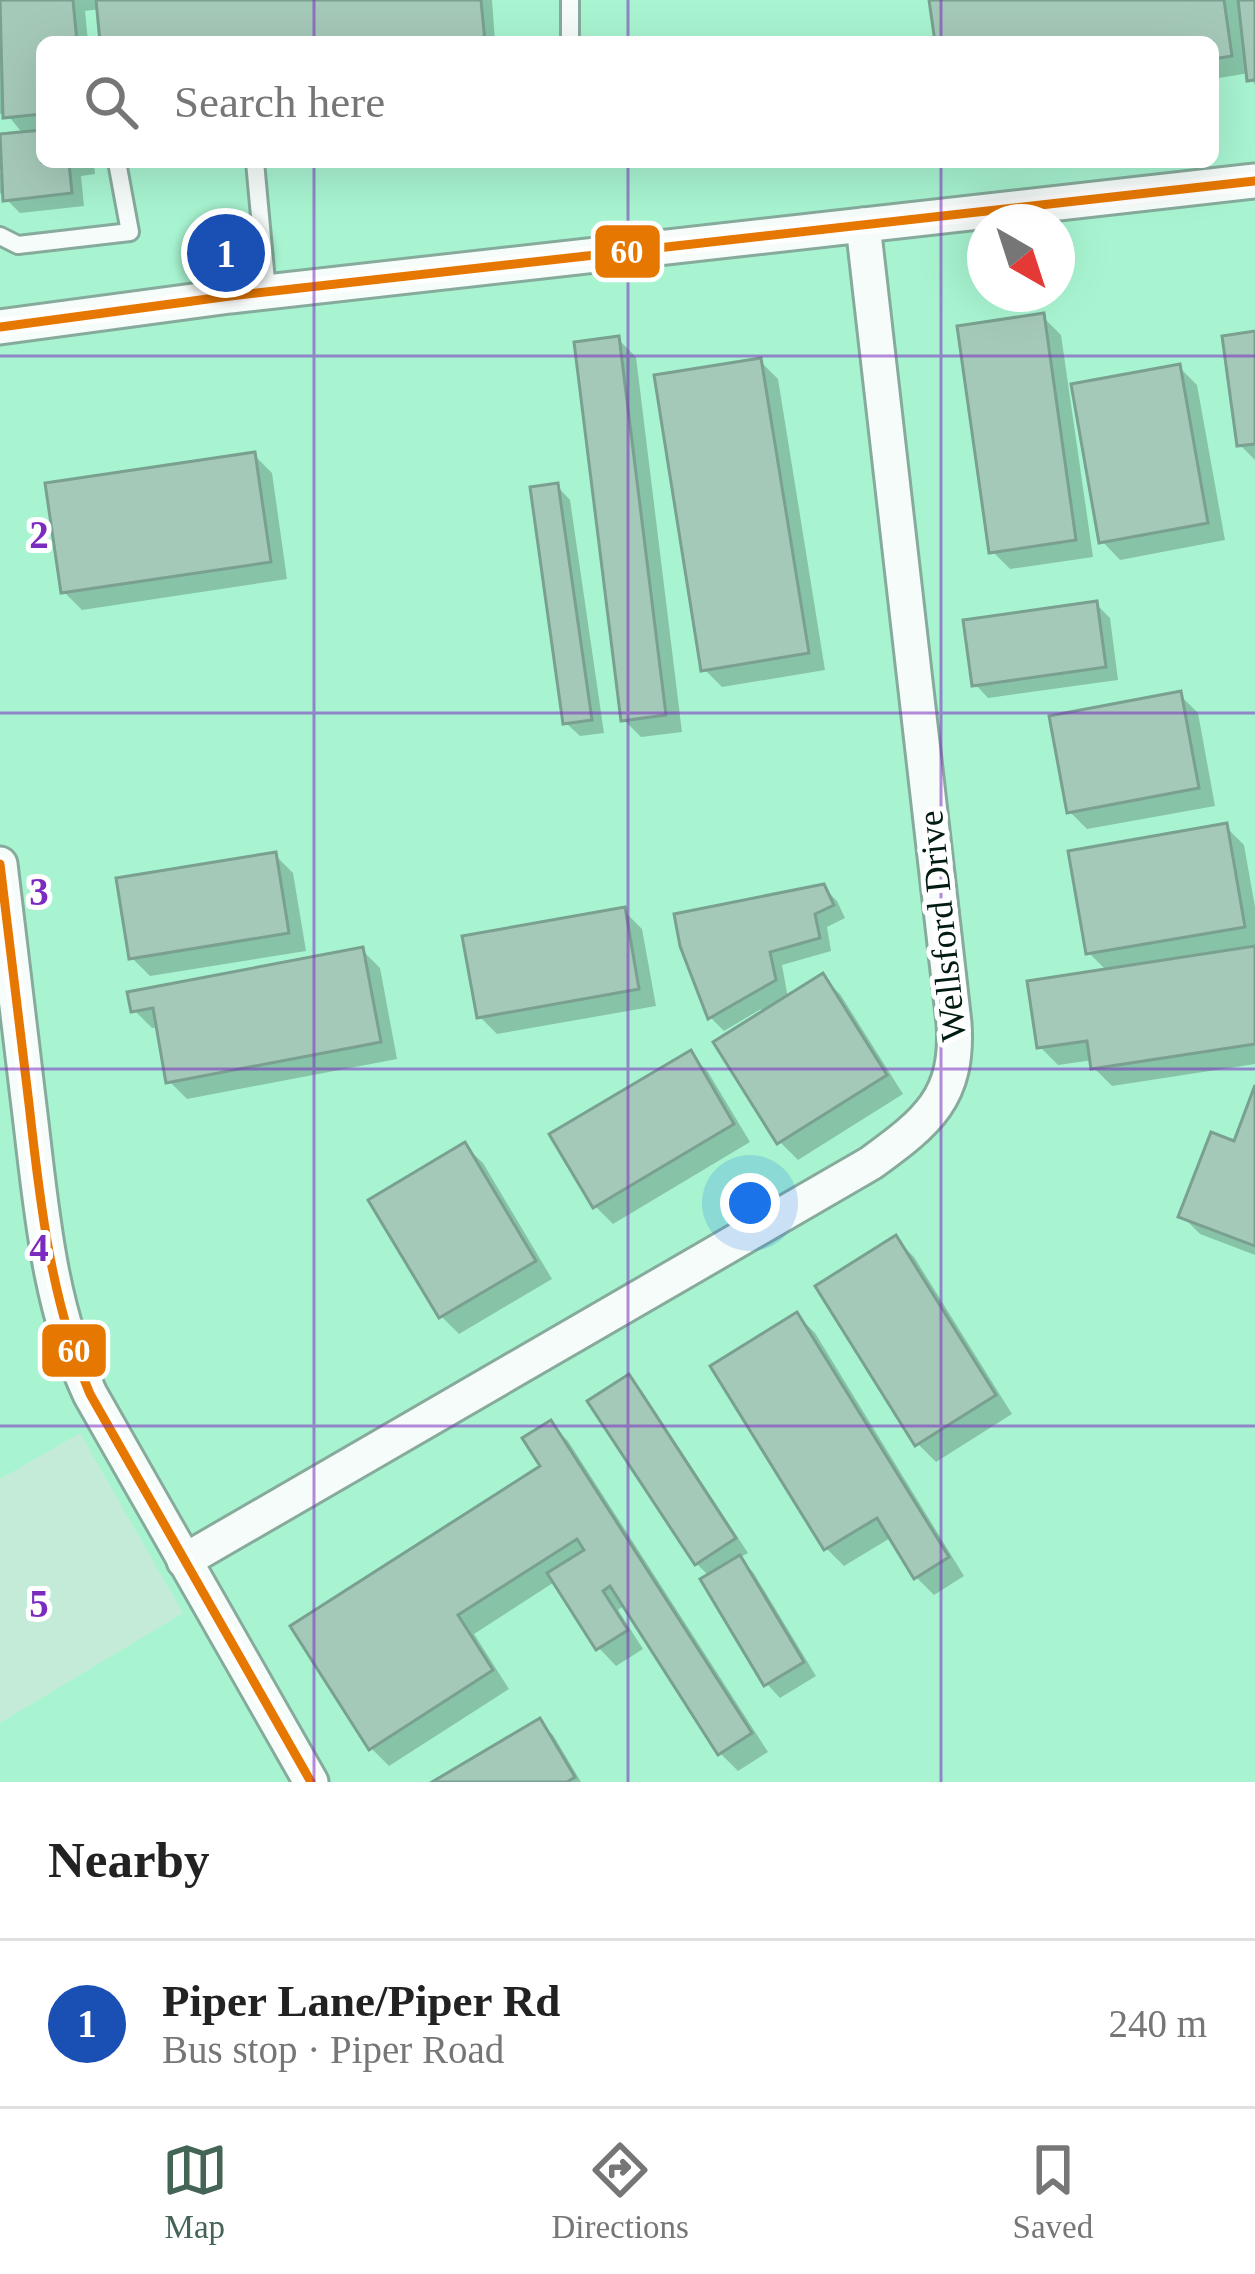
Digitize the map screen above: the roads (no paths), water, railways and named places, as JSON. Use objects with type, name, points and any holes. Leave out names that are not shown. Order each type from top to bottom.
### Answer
[{"type":"street","points":[[0,327],[267,292],[1255,182]]},
{"type":"street","name":"Wellsford Drive","points":[[184,1561],[871,1162],[934,1112],[950,1083],[956,1055],[954,1023],[863,225]]},
{"type":"street","points":[[0,864],[44,1234],[61,1317],[89,1394],[311,1782]]},
{"type":"lane","points":[[570,0],[570,36]]},
{"type":"lane","points":[[0,236],[18,245],[130,232],[118,168]]},
{"type":"lane","points":[[256,168],[267,292]]},
{"type":"place","name":"Piper Lane/Piper Rd","points":[[226,253]]}]
